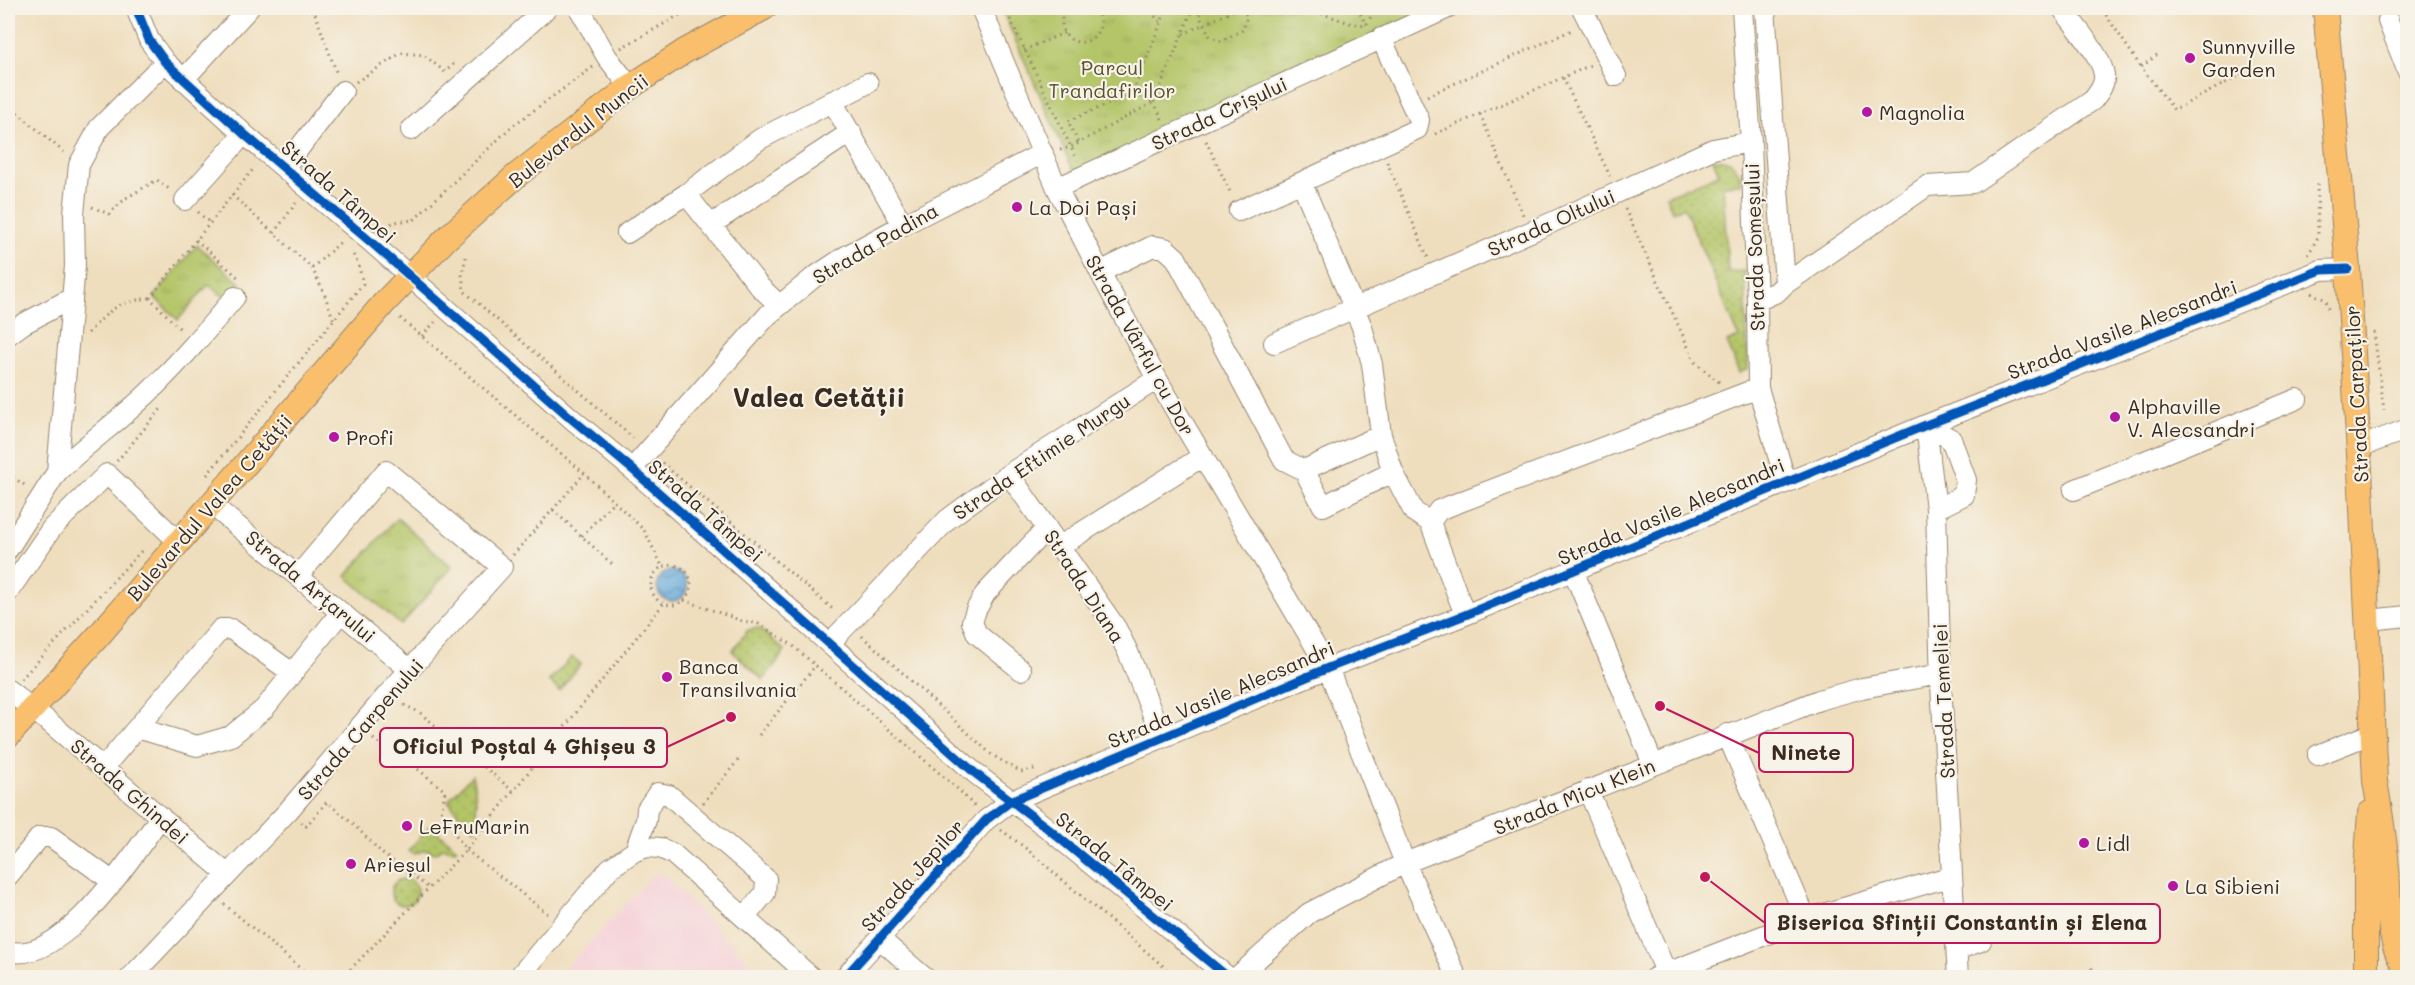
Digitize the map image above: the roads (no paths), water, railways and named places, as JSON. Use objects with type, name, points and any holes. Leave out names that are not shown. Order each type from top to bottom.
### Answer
[{"type":"main road","name":"Bulevardul Muncii","points":[[409,276],[517,175],[630,87],[685,51],[764,8]]},
{"type":"main road","name":"Strada Carpaților","points":[[2325,8],[2348,269],[2375,781],[2383,826],[2391,930],[2395,951],[2408,973]]},
{"type":"main road","name":"Bulevardul Valea Cetății","points":[[8,736],[33,710],[171,534],[211,504],[409,276]]},
{"type":"main road","name":"Strada Carpaților","points":[[2367,978],[2366,870],[2369,818],[2375,781]]},
{"type":"main road","name":"Strada Carpaților","points":[[2376,978],[2389,972],[2408,973]]},
{"type":"street","name":"Strada Tâmpei","points":[[136,8],[149,40],[165,62],[183,80],[580,427],[632,469],[976,774],[1229,978]]},
{"type":"street","points":[[183,80],[249,8]]},
{"type":"street","points":[[411,130],[547,8]]},
{"type":"street","points":[[579,8],[607,57],[630,87]]},
{"type":"street","name":"Strada Vârful cu Dor","points":[[981,8],[1057,188],[1100,272],[1157,379],[1328,668],[1405,863],[1457,978]]},
{"type":"street","name":"Strada Crișului","points":[[1057,188],[1198,123],[1372,32],[1448,8]]},
{"type":"street","name":"Strada Someșului","points":[[1742,8],[1751,142],[1758,388],[1786,482]]},
{"type":"street","points":[[1765,8],[1785,285]]},
{"type":"street","points":[[1757,301],[1777,292],[1927,186],[1973,183],[2094,100],[2103,88],[2104,75],[2100,63],[2062,8]]},
{"type":"street","points":[[1586,15],[1612,67]]},
{"type":"street","points":[[2388,21],[2408,72]]},
{"type":"street","points":[[1239,211],[1413,132],[1418,126],[1419,120],[1412,103],[1372,32]]},
{"type":"street","points":[[57,472],[75,266],[74,213],[78,165],[99,128],[165,62]]},
{"type":"street","points":[[627,232],[686,194],[760,140],[868,83]]},
{"type":"street","points":[[284,168],[343,91]]},
{"type":"street","points":[[832,101],[903,225]]},
{"type":"street","points":[[712,224],[850,132]]},
{"type":"street","points":[[185,200],[244,134]]},
{"type":"street","name":"Strada Oltului","points":[[1274,343],[1531,232],[1713,149],[1751,142]]},
{"type":"street","name":"Strada Padina","points":[[632,469],[779,305],[813,278],[846,256],[903,225],[1043,153]]},
{"type":"street","points":[[1302,183],[1362,327],[1372,364],[1381,435],[1393,472],[1413,513],[1430,522],[1465,615]]},
{"type":"street","points":[[686,194],[760,287],[779,305]]},
{"type":"street","points":[[1100,272],[1153,246],[1165,248],[1176,258],[1284,460],[1304,470],[1323,506],[1393,472]]},
{"type":"street","name":"Strada Vasile Alecsandri","points":[[1011,801],[1328,668],[1465,615],[1926,425],[2321,270],[2348,269]]},
{"type":"street","points":[[8,549],[57,472],[77,452],[147,394],[197,342],[235,297]]},
{"type":"street","points":[[8,335],[23,324],[72,298]]},
{"type":"street","name":"Strada Eftimie Murgu","points":[[830,643],[948,519],[1009,474],[1157,379]]},
{"type":"street","points":[[1430,522],[1439,510],[1758,388]]},
{"type":"street","points":[[2074,490],[2297,399]]},
{"type":"street","points":[[1926,425],[1951,440],[1966,480],[1964,495],[1936,509]]},
{"type":"street","name":"Strada Temeliei","points":[[1926,425],[1936,509],[1941,674],[1959,978]]},
{"type":"street","points":[[2359,447],[2408,429]]},
{"type":"street","points":[[1304,470],[1381,435]]},
{"type":"street","points":[[1060,546],[1203,456]]},
{"type":"street","name":"Strada Carpenului","points":[[130,978],[288,811],[387,695],[502,567],[386,471],[298,576]]},
{"type":"street","points":[[8,592],[52,528],[107,474],[171,534]]},
{"type":"street","name":"Strada Diana","points":[[1009,474],[1099,602],[1128,652],[1162,738]]},
{"type":"street","name":"Strada Arțarului","points":[[211,504],[410,670]]},
{"type":"street","points":[[1021,670],[977,634],[972,622],[985,594],[1047,528]]},
{"type":"street","points":[[1573,570],[1653,765]]},
{"type":"street","points":[[136,728],[197,746],[231,736],[264,708],[341,612]]},
{"type":"street","points":[[2368,620],[2408,616]]},
{"type":"street","points":[[103,768],[221,629],[231,628],[292,673]]},
{"type":"street","name":"Strada Micu Klein","points":[[1236,978],[1309,913],[1405,863],[1727,734],[1819,700],[1862,688],[1941,674]]},
{"type":"street","name":"Strada Ghindei","points":[[9,691],[227,874]]},
{"type":"street","points":[[2318,755],[2373,733]]},
{"type":"street","points":[[1727,734],[1806,918]]},
{"type":"street","points":[[1588,790],[1660,975],[1806,918],[1952,876]]},
{"type":"street","points":[[635,851],[646,820],[646,808],[658,793],[669,795],[766,879],[765,893],[745,917]]},
{"type":"street","name":"Strada Jepilor","points":[[844,978],[986,820],[1011,801]]},
{"type":"street","points":[[8,951],[16,954],[50,944],[83,917],[160,817]]},
{"type":"street","points":[[8,876],[40,837],[51,837],[112,881]]},
{"type":"street","points":[[518,978],[610,868],[635,851],[647,847],[660,848],[673,854],[812,978]]},
{"type":"street","points":[[880,939],[925,978]]},
{"type":"street","points":[[1958,951],[1981,941]]},
{"type":"water","points":[[672,571],[683,575],[687,586],[683,597],[672,601],[661,597],[657,586],[661,575]]},
{"type":"place","name":"Sunnyville Garden","points":[[2190,58]]},
{"type":"place","name":"Magnolia","points":[[1867,112]]},
{"type":"place","name":"La Doi Pași","points":[[1017,207]]},
{"type":"place","name":"Alphaville V. Alecsandri","points":[[2115,417]]},
{"type":"place","name":"Profi","points":[[334,437]]},
{"type":"place","name":"Banca Transilvania","points":[[667,677]]},
{"type":"place","name":"Ninete","points":[[1660,706]]},
{"type":"place","name":"Oficiul Poștal 4 Ghișeu 3","points":[[731,717]]},
{"type":"place","name":"LeFruMarin","points":[[407,826]]},
{"type":"place","name":"Lidl","points":[[2084,843]]},
{"type":"place","name":"Arieșul","points":[[351,864]]},
{"type":"place","name":"Biserica Sfinții Constantin și Elena","points":[[1705,877]]},
{"type":"place","name":"La Sibieni","points":[[2173,886]]},
{"type":"district","name":"Valea Cetății","points":[[819,397]]},
{"type":"park label","name":"Parcul Trandafirilor","points":[[1112,78]]}]
